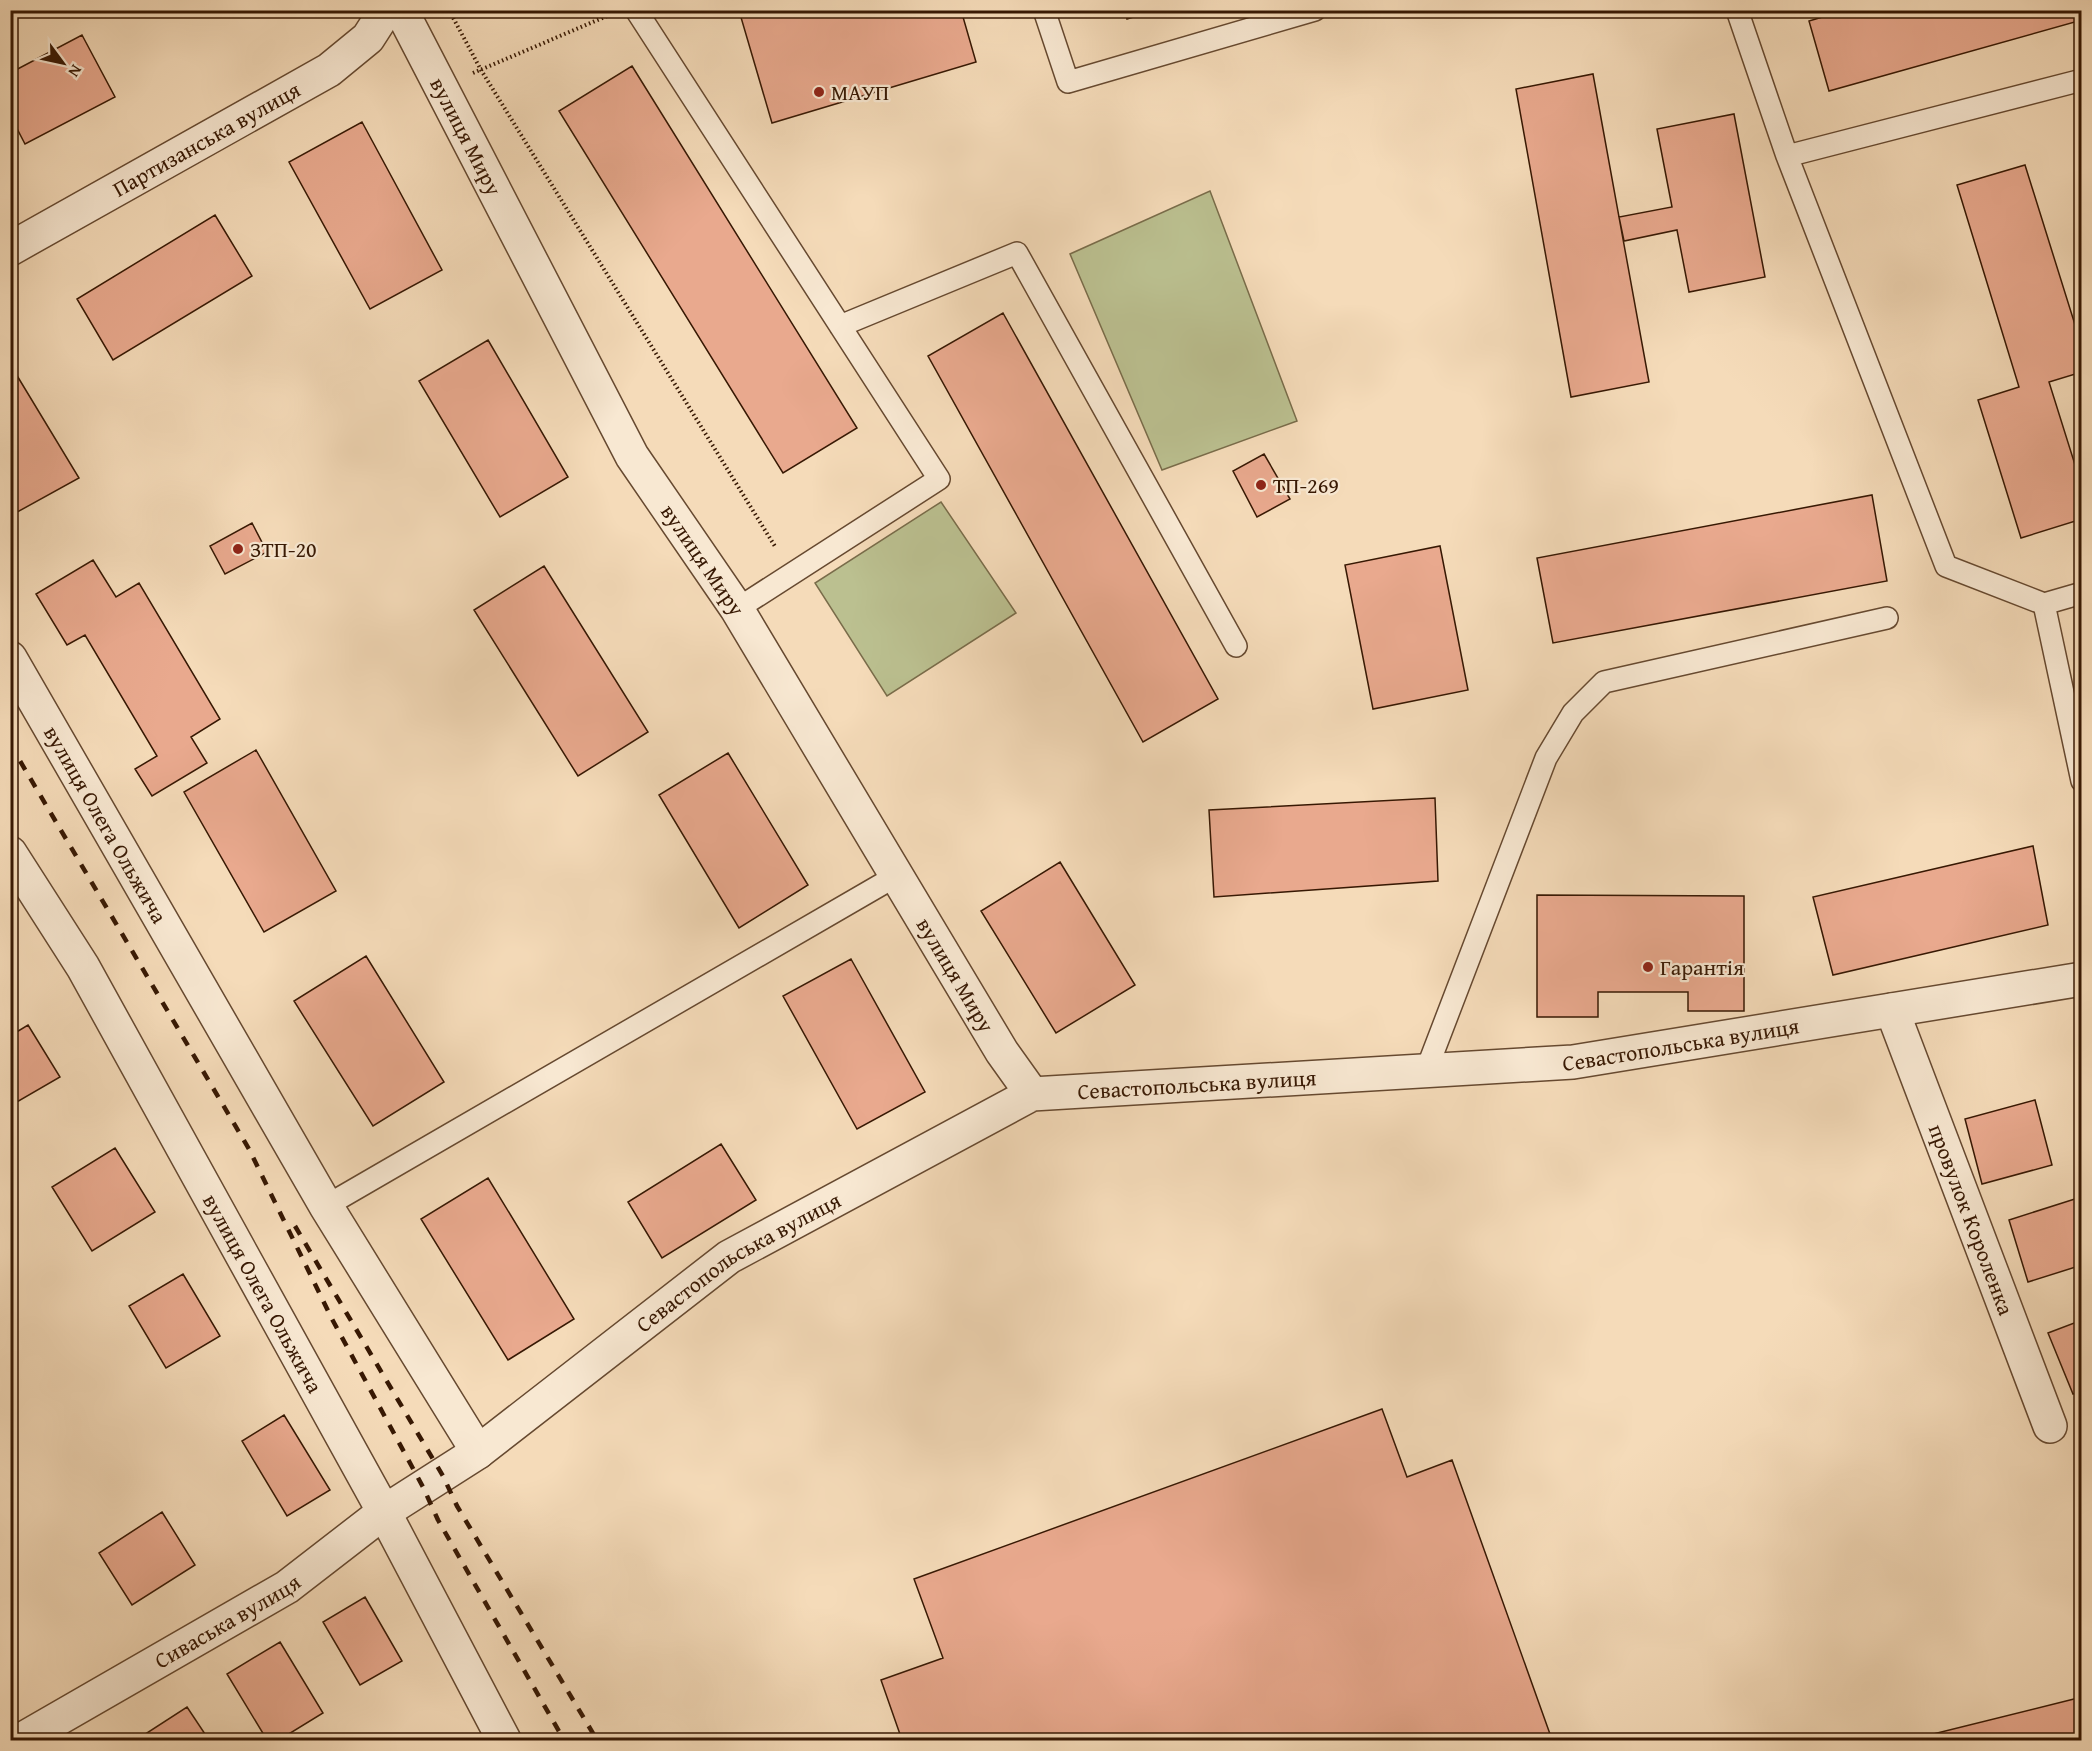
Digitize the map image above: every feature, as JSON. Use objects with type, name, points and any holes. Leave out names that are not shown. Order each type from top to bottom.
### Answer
[{"type":"street","name":"Партизанська вулиця","points":[[10,249],[329,70],[368,38],[386,10]]},
{"type":"street","name":"вулиця Миру","points":[[401,10],[632,456],[737,609],[1002,1052],[1032,1094]]},
{"type":"street","name":"вулиця Олега Ольжича","points":[[10,658],[326,1206],[478,1452]]},
{"type":"street","name":"вулиця Олега Ольжича","points":[[10,853],[83,967],[384,1512],[504,1740]]},
{"type":"street","name":"Севастопольська вулиця","points":[[423,1487],[478,1452],[729,1257],[1032,1094],[1573,1062],[2082,979]]},
{"type":"street","name":"провулок Короленка","points":[[1892,1010],[2050,1426]]},
{"type":"street","name":"Сиваська вулиця","points":[[21,1740],[287,1587],[384,1512],[423,1487]]},
{"type":"lane","points":[[636,10],[939,479],[791,572],[737,609]]},
{"type":"lane","points":[[1044,10],[1068,82],[1315,10]]},
{"type":"lane","points":[[1737,10],[1788,156],[1946,566],[2044,604],[2082,593]]},
{"type":"lane","points":[[1788,156],[2082,80]]},
{"type":"lane","points":[[840,326],[1017,254],[1236,646]]},
{"type":"lane","points":[[2044,604],[2082,781]]},
{"type":"lane","points":[[1426,1071],[1546,758],[1573,713],[1604,682],[1887,618]]},
{"type":"lane","points":[[326,1206],[897,876]]},
{"type":"path","points":[[449,10],[481,70],[791,572]]},
{"type":"path","points":[[439,87],[608,15]]},
{"type":"green space","points":[[1210,191],[1297,421],[1162,470],[1070,254]]},
{"type":"green space","points":[[941,502],[1016,613],[887,696],[815,583]]},
{"type":"building","name":"МАУП","points":[[750,10],[961,10],[976,62],[772,123],[740,14]]},
{"type":"building","points":[[1125,10],[1156,10],[1127,19]]},
{"type":"building","points":[[1846,10],[2082,10],[2082,20],[1829,91],[1809,21]]},
{"type":"building","points":[[82,35],[115,97],[25,144],[10,115],[10,73]]},
{"type":"building","points":[[632,66],[857,428],[783,473],[559,111]]},
{"type":"building","points":[[1593,74],[1649,382],[1571,397],[1516,89]]},
{"type":"building","points":[[1734,114],[1765,277],[1689,292],[1677,230],[1624,241],[1619,217],[1672,207],[1657,129]]},
{"type":"building","points":[[362,122],[442,270],[370,309],[289,162]]},
{"type":"building","points":[[2025,165],[2082,347],[2082,372],[2049,382],[2082,487],[2082,519],[2021,538],[1978,400],[2019,387],[1957,185]]},
{"type":"building","points":[[215,215],[252,276],[113,360],[77,299]]},
{"type":"building","points":[[1003,313],[1218,699],[1143,742],[928,356]]},
{"type":"building","points":[[488,340],[568,477],[500,517],[419,381]]},
{"type":"building","points":[[10,364],[79,478],[10,516]]},
{"type":"building","name":"ТП-269","points":[[1264,454],[1290,499],[1257,517],[1233,471]]},
{"type":"building","points":[[1872,495],[1887,581],[1553,643],[1537,558]]},
{"type":"building","name":"ЗТП-20","points":[[252,523],[267,552],[225,574],[210,546]]},
{"type":"building","points":[[1440,546],[1468,690],[1373,709],[1345,565]]},
{"type":"building","points":[[93,560],[116,597],[139,583],[220,719],[191,737],[207,763],[152,796],[135,769],[157,756],[85,635],[67,645],[36,594]]},
{"type":"building","points":[[544,566],[648,732],[578,776],[474,610]]},
{"type":"building","points":[[256,750],[336,891],[264,932],[184,792]]},
{"type":"building","points":[[728,753],[808,885],[739,928],[659,795]]},
{"type":"building","points":[[1435,798],[1438,881],[1214,897],[1209,810]]},
{"type":"building","points":[[2033,846],[2048,925],[1833,975],[1813,897]]},
{"type":"building","points":[[1060,862],[1135,985],[1056,1033],[981,911]]},
{"type":"building","points":[[1537,895],[1744,896],[1744,1011],[1688,1011],[1688,992],[1598,992],[1598,1017],[1537,1017]]},
{"type":"building","points":[[366,956],[444,1082],[373,1126],[294,1001]]},
{"type":"building","points":[[851,959],[925,1092],[857,1129],[783,996]]},
{"type":"building","points":[[28,1025],[60,1077],[10,1106],[10,1036]]},
{"type":"building","points":[[2035,1100],[2052,1165],[1982,1184],[1965,1119]]},
{"type":"building","points":[[721,1144],[756,1200],[662,1258],[628,1202]]},
{"type":"building","points":[[115,1148],[155,1212],[92,1251],[52,1187]]},
{"type":"building","points":[[488,1178],[574,1319],[508,1360],[421,1219]]},
{"type":"building","points":[[2081,1197],[2082,1265],[2028,1282],[2009,1220]]},
{"type":"building","points":[[183,1274],[220,1336],[166,1368],[129,1306]]},
{"type":"building","points":[[2082,1320],[2082,1391],[2073,1394],[2048,1333]]},
{"type":"building","points":[[1382,1409],[1407,1477],[1452,1460],[1550,1734],[1533,1740],[902,1740],[881,1680],[943,1658],[914,1579]]},
{"type":"building","points":[[284,1415],[330,1490],[287,1516],[242,1441]]},
{"type":"building","points":[[162,1512],[195,1565],[132,1605],[99,1553]]},
{"type":"building","points":[[365,1597],[402,1661],[360,1685],[323,1622]]},
{"type":"building","points":[[280,1642],[323,1713],[279,1740],[267,1740],[227,1674]]},
{"type":"building","points":[[2082,1697],[2082,1740],[1909,1740]]},
{"type":"building","points":[[187,1707],[209,1740],[136,1740]]},
{"type":"railway","points":[[10,744],[249,1149],[332,1319],[423,1487],[438,1520],[564,1740]]},
{"type":"railway","points":[[295,1226],[443,1476],[457,1506],[597,1740]]},
{"type":"place","name":"МАУП","points":[[819,92]]},
{"type":"place","name":"ТП-269","points":[[1261,485]]},
{"type":"place","name":"ЗТП-20","points":[[238,549]]},
{"type":"place","name":"Гарантія","points":[[1648,967]]}]
